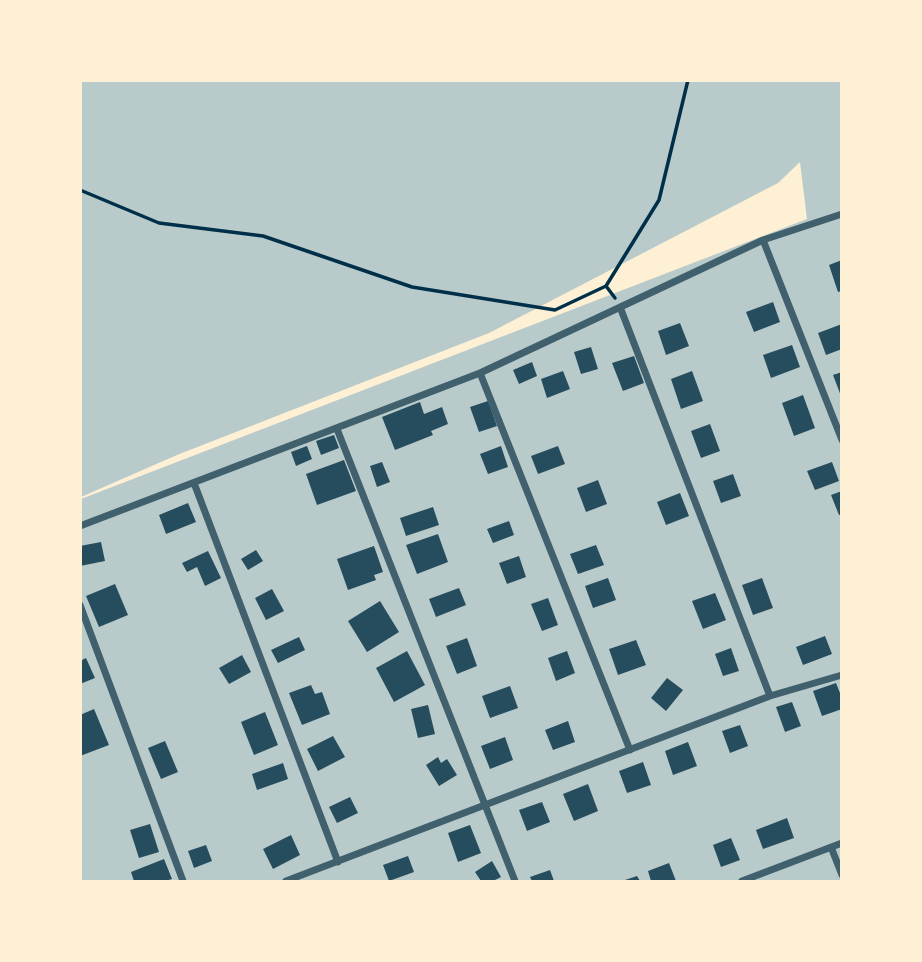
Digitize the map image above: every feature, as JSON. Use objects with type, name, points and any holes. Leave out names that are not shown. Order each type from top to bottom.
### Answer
[{"type":"street","points":[[80,526],[480,373],[763,240],[842,214]]},
{"type":"street","points":[[763,240],[842,440]]},
{"type":"street","points":[[620,307],[770,696]]},
{"type":"street","points":[[480,373],[630,750]]},
{"type":"street","points":[[337,429],[515,881]]},
{"type":"street","points":[[194,483],[338,862]]},
{"type":"street","points":[[80,605],[183,881]]},
{"type":"street","points":[[286,881],[770,696],[842,675]]},
{"type":"street","points":[[742,881],[842,843]]},
{"type":"street","points":[[831,847],[842,875]]},
{"type":"path","points":[[80,190],[159,223],[263,236],[412,287],[555,310],[606,286],[659,200],[688,80]]},
{"type":"path","points":[[606,286],[620,307]]},
{"type":"shaded area","points":[[81,81],[841,81],[841,881],[81,881],[81,499],[807,219],[800,162],[778,183],[489,333],[177,455],[81,497]]},
{"type":"building","points":[[842,260],[842,291],[838,292],[829,265]]},
{"type":"building","points":[[773,302],[780,322],[754,332],[746,312]]},
{"type":"building","points":[[680,323],[689,346],[666,355],[658,331]]},
{"type":"building","points":[[842,324],[842,349],[826,355],[818,333]]},
{"type":"building","points":[[792,345],[800,367],[771,378],[763,355]]},
{"type":"building","points":[[591,347],[598,369],[581,374],[574,352]]},
{"type":"building","points":[[634,356],[644,383],[623,391],[612,363]]},
{"type":"building","points":[[532,362],[537,376],[519,384],[513,370]]},
{"type":"building","points":[[563,371],[570,389],[547,398],[541,379]]},
{"type":"building","points":[[692,371],[703,401],[681,409],[671,379]]},
{"type":"building","points":[[842,372],[842,396],[841,396],[833,375]]},
{"type":"building","points":[[803,395],[815,428],[794,436],[782,403]]},
{"type":"building","points":[[488,401],[497,426],[479,432],[470,407]]},
{"type":"building","points":[[420,402],[424,414],[442,407],[448,424],[431,431],[433,435],[395,450],[382,417]]},
{"type":"building","points":[[710,424],[720,451],[701,458],[691,431]]},
{"type":"building","points":[[334,435],[339,448],[321,455],[316,441]]},
{"type":"building","points":[[307,446],[312,459],[296,466],[291,452]]},
{"type":"building","points":[[501,446],[508,467],[488,474],[480,454]]},
{"type":"building","points":[[558,446],[565,464],[538,474],[531,456]]},
{"type":"building","points":[[344,460],[356,491],[317,505],[306,474]]},
{"type":"building","points":[[382,462],[390,482],[377,487],[370,466]]},
{"type":"building","points":[[832,462],[839,481],[815,490],[807,471]]},
{"type":"building","points":[[733,474],[741,496],[721,503],[713,481]]},
{"type":"building","points":[[598,480],[607,504],[586,512],[577,488]]},
{"type":"building","points":[[842,491],[842,514],[839,515],[831,495]]},
{"type":"building","points":[[680,493],[689,516],[666,525],[657,502]]},
{"type":"building","points":[[188,503],[196,522],[166,534],[159,515]]},
{"type":"building","points":[[433,507],[439,525],[406,536],[400,518]]},
{"type":"building","points":[[509,521],[514,535],[493,543],[487,529]]},
{"type":"building","points":[[438,534],[448,562],[417,574],[406,545]]},
{"type":"building","points":[[101,542],[105,561],[80,566],[80,546]]},
{"type":"building","points":[[596,545],[604,565],[578,574],[570,554]]},
{"type":"building","points":[[374,546],[383,572],[374,575],[376,580],[348,590],[337,559]]},
{"type":"building","points":[[256,550],[263,561],[248,570],[241,559]]},
{"type":"building","points":[[208,551],[221,578],[205,586],[197,567],[187,572],[182,563]]},
{"type":"building","points":[[519,556],[526,577],[507,584],[499,563]]},
{"type":"building","points":[[608,578],[616,600],[593,608],[585,586]]},
{"type":"building","points":[[762,578],[773,608],[753,615],[742,585]]},
{"type":"building","points":[[115,584],[128,615],[99,627],[86,596]]},
{"type":"building","points":[[459,588],[466,605],[436,617],[429,599]]},
{"type":"building","points":[[272,589],[284,611],[266,620],[255,598]]},
{"type":"building","points":[[715,593],[726,620],[703,629],[692,601]]},
{"type":"building","points":[[548,598],[558,625],[542,631],[531,604]]},
{"type":"building","points":[[380,601],[399,632],[367,652],[348,621]]},
{"type":"building","points":[[825,636],[832,654],[803,665],[796,647]]},
{"type":"building","points":[[299,637],[305,650],[278,663],[271,650]]},
{"type":"building","points":[[467,638],[477,666],[457,674],[446,646]]},
{"type":"building","points":[[636,640],[646,665],[618,675],[609,649]]},
{"type":"building","points":[[731,648],[739,671],[723,676],[715,654]]},
{"type":"building","points":[[407,651],[425,685],[394,702],[376,668]]},
{"type":"building","points":[[567,651],[575,673],[556,681],[548,658]]},
{"type":"building","points":[[242,655],[251,672],[229,684],[219,668]]},
{"type":"building","points":[[86,658],[95,678],[80,684],[80,661]]},
{"type":"building","points":[[667,678],[683,690],[666,711],[651,698]]},
{"type":"building","points":[[836,683],[842,698],[842,709],[822,716],[813,691]]},
{"type":"building","points":[[311,685],[315,694],[322,692],[330,714],[302,725],[289,693]]},
{"type":"building","points":[[510,686],[518,708],[490,718],[482,696]]},
{"type":"building","points":[[792,702],[801,726],[785,732],[776,707]]},
{"type":"building","points":[[428,705],[435,734],[418,738],[411,709]]},
{"type":"building","points":[[94,709],[109,745],[80,756],[80,715]]},
{"type":"building","points":[[265,712],[278,745],[254,755],[241,722]]},
{"type":"building","points":[[568,721],[575,742],[553,750],[545,730]]},
{"type":"building","points":[[740,725],[748,746],[730,753],[722,731]]},
{"type":"building","points":[[333,736],[345,757],[318,771],[307,749]]},
{"type":"building","points":[[505,737],[513,760],[490,769],[481,746]]},
{"type":"building","points":[[165,741],[178,772],[161,779],[148,748]]},
{"type":"building","points":[[688,742],[697,766],[673,775],[665,751]]},
{"type":"building","points":[[438,757],[441,763],[447,759],[457,775],[439,786],[426,765]]},
{"type":"building","points":[[643,762],[651,785],[627,793],[619,771]]},
{"type":"building","points":[[283,763],[288,779],[257,790],[252,774]]},
{"type":"building","points":[[588,784],[598,811],[574,821],[563,794]]},
{"type":"building","points":[[350,797],[358,813],[337,823],[329,807]]},
{"type":"building","points":[[542,802],[550,822],[527,831],[519,810]]},
{"type":"building","points":[[787,818],[794,838],[763,849],[756,830]]},
{"type":"building","points":[[150,824],[159,852],[139,858],[130,830]]},
{"type":"building","points":[[470,825],[481,853],[458,862],[448,833]]},
{"type":"building","points":[[291,835],[300,855],[273,869],[263,849]]},
{"type":"building","points":[[731,838],[740,860],[721,867],[713,845]]},
{"type":"building","points":[[206,845],[212,861],[194,868],[188,851]]},
{"type":"building","points":[[408,856],[414,872],[389,881],[383,865]]},
{"type":"building","points":[[164,859],[172,879],[134,881],[131,872]]},
{"type":"building","points":[[492,861],[501,877],[493,881],[481,881],[475,872]]},
{"type":"building","points":[[669,863],[676,881],[651,881],[648,871]]},
{"type":"building","points":[[550,870],[554,881],[532,881],[530,877]]},
{"type":"building","points":[[637,876],[640,881],[622,881]]}]
